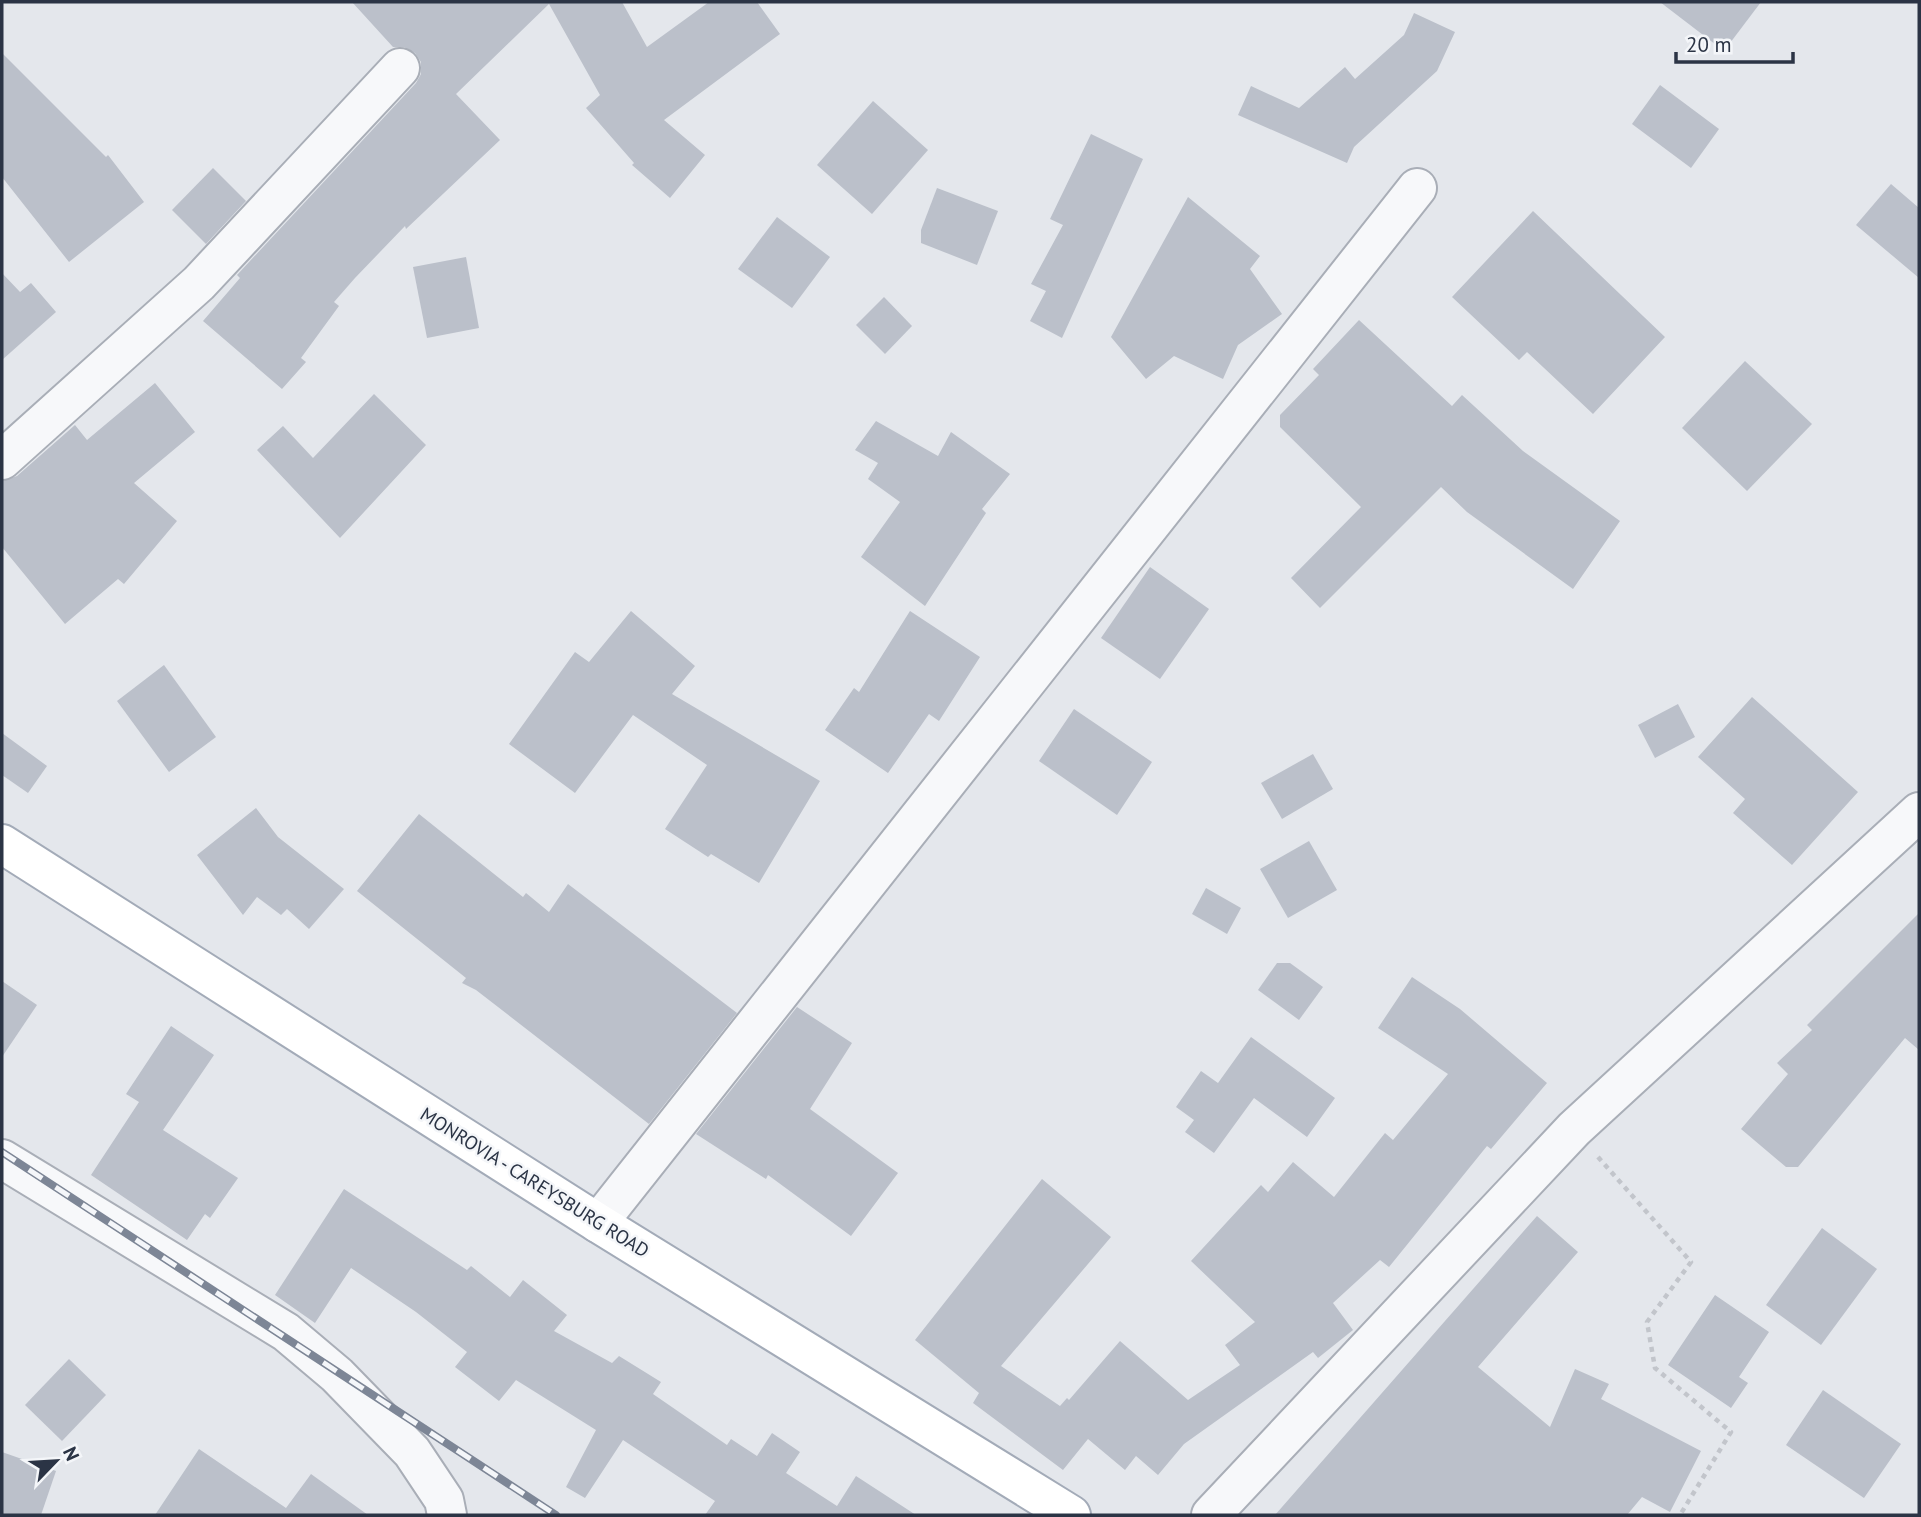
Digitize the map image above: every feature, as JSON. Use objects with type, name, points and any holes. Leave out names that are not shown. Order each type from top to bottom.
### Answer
[{"type":"main road","name":"MONROVIA - CAREYSBURG ROAD","points":[[2,844],[598,1223],[1071,1515]]},
{"type":"street","points":[[2,460],[199,283],[400,68]]},
{"type":"street","points":[[598,1223],[1417,188]]},
{"type":"street","points":[[1211,1515],[1573,1129],[1919,812]]},
{"type":"street","points":[[2,1158],[286,1332],[337,1375],[405,1444],[444,1500],[447,1515]]},
{"type":"path","points":[[1573,1129],[1691,1262],[1647,1322],[1655,1368],[1731,1432],[1680,1515]]},
{"type":"building","points":[[352,2],[622,2],[647,47],[709,2],[757,2],[780,34],[664,120],[705,155],[670,198],[632,165],[634,163],[586,108],[600,95],[549,4],[456,94],[500,140],[406,229],[405,226],[355,278],[334,302],[339,306],[301,358],[306,362],[282,389],[203,321],[240,278],[237,275],[416,83],[421,74],[421,62],[415,53],[404,47],[393,47]]},
{"type":"building","points":[[1660,2],[1761,2],[1724,51]]},
{"type":"building","points":[[1414,13],[1455,32],[1437,71],[1354,147],[1347,163],[1238,115],[1251,86],[1299,108],[1345,67],[1355,79],[1404,35]]},
{"type":"building","points":[[2,53],[106,157],[108,155],[144,202],[69,262],[2,177]]},
{"type":"building","points":[[1660,85],[1719,129],[1691,168],[1632,124]]},
{"type":"building","points":[[873,101],[928,150],[872,214],[817,165]]},
{"type":"building","points":[[1091,134],[1143,159],[1062,338],[1030,321],[1046,291],[1031,284],[1063,225],[1050,219]]},
{"type":"building","points":[[213,168],[246,201],[206,244],[172,210]]},
{"type":"building","points":[[1891,184],[1919,208],[1919,278],[1856,225]]},
{"type":"building","points":[[937,188],[998,211],[977,265],[921,243],[921,230]]},
{"type":"building","points":[[1188,197],[1260,256],[1250,269],[1282,314],[1238,345],[1223,379],[1174,356],[1146,379],[1111,337]]},
{"type":"building","points":[[1533,211],[1665,337],[1593,414],[1527,352],[1519,360],[1452,297]]},
{"type":"building","points":[[777,217],[830,257],[792,308],[738,269]]},
{"type":"building","points":[[466,257],[479,328],[427,338],[413,267]]},
{"type":"building","points":[[2,273],[20,292],[31,283],[56,312],[2,360]]},
{"type":"building","points":[[884,297],[912,326],[885,354],[856,325]]},
{"type":"building","points":[[1359,320],[1452,406],[1462,395],[1523,451],[1620,521],[1573,589],[1467,512],[1441,487],[1320,608],[1291,578],[1361,507],[1280,427],[1280,415],[1319,375],[1313,369]]},
{"type":"building","points":[[1745,361],[1812,424],[1747,491],[1682,428]]},
{"type":"building","points":[[155,383],[195,432],[134,483],[177,521],[124,584],[118,579],[65,624],[2,547],[2,481],[17,476],[75,425],[87,440]]},
{"type":"building","points":[[374,394],[426,445],[340,538],[257,450],[283,426],[313,458]]},
{"type":"building","points":[[876,421],[938,456],[951,432],[1010,474],[982,509],[986,513],[925,606],[861,557],[900,502],[868,479],[878,463],[855,450]]},
{"type":"building","points":[[1150,567],[1209,609],[1160,679],[1101,638]]},
{"type":"building","points":[[631,611],[695,666],[672,694],[820,781],[759,883],[711,854],[708,857],[665,829],[707,765],[633,715],[575,793],[509,744],[575,652],[589,662]]},
{"type":"building","points":[[910,611],[980,657],[939,721],[929,714],[888,773],[825,730],[854,688],[859,692]]},
{"type":"building","points":[[164,665],[216,737],[169,772],[117,701]]},
{"type":"building","points":[[1752,697],[1858,792],[1792,865],[1733,813],[1745,799],[1698,757]]},
{"type":"building","points":[[1678,704],[1695,737],[1655,758],[1638,725]]},
{"type":"building","points":[[1074,709],[1152,762],[1117,815],[1039,761]]},
{"type":"building","points":[[2,733],[47,766],[28,793],[2,775]]},
{"type":"building","points":[[1313,754],[1333,789],[1282,819],[1261,783]]},
{"type":"building","points":[[256,808],[278,837],[344,889],[309,929],[287,909],[281,915],[257,897],[243,915],[197,855]]},
{"type":"building","points":[[419,814],[523,897],[526,893],[549,912],[568,884],[737,1013],[649,1124],[476,990],[462,983],[466,978],[357,891]]},
{"type":"building","points":[[1309,841],[1337,890],[1288,918],[1260,869]]},
{"type":"building","points":[[1206,888],[1241,908],[1227,934],[1192,914]]},
{"type":"building","points":[[1919,913],[1919,1050],[1905,1038],[1798,1167],[1786,1167],[1741,1129],[1788,1074],[1777,1063],[1812,1030],[1807,1025]]},
{"type":"building","points":[[1277,963],[1290,963],[1323,987],[1299,1020],[1258,990]]},
{"type":"building","points":[[1412,977],[1460,1009],[1547,1083],[1491,1149],[1487,1146],[1389,1267],[1380,1260],[1333,1303],[1353,1330],[1318,1358],[1313,1352],[1184,1444],[1158,1475],[1136,1456],[1125,1470],[1088,1439],[1063,1470],[973,1403],[979,1393],[915,1340],[1042,1179],[1111,1237],[1001,1366],[1060,1406],[1067,1398],[1069,1400],[1120,1341],[1188,1400],[1240,1365],[1225,1345],[1255,1322],[1191,1261],[1261,1185],[1268,1192],[1293,1162],[1334,1197],[1385,1133],[1393,1140],[1448,1074],[1378,1028]]},
{"type":"building","points":[[2,981],[37,1005],[2,1057]]},
{"type":"building","points":[[797,1007],[852,1043],[810,1109],[898,1173],[851,1236],[768,1175],[766,1179],[696,1134]]},
{"type":"building","points":[[171,1026],[214,1055],[163,1130],[238,1178],[210,1218],[205,1214],[187,1240],[91,1175],[139,1102],[126,1094]]},
{"type":"building","points":[[1251,1037],[1335,1098],[1307,1137],[1254,1098],[1214,1153],[1185,1132],[1194,1120],[1176,1107],[1201,1071],[1218,1083]]},
{"type":"building","points":[[344,1189],[467,1270],[471,1266],[510,1297],[523,1280],[567,1315],[554,1331],[612,1363],[619,1356],[661,1382],[653,1394],[727,1445],[731,1439],[757,1456],[772,1433],[800,1452],[786,1473],[837,1506],[856,1476],[916,1515],[705,1515],[715,1501],[623,1440],[585,1498],[566,1487],[596,1430],[516,1380],[499,1401],[455,1367],[467,1352],[416,1312],[351,1268],[315,1323],[275,1295]]},
{"type":"building","points":[[1537,1216],[1578,1252],[1478,1367],[1550,1427],[1575,1369],[1609,1384],[1601,1399],[1701,1451],[1670,1512],[1642,1497],[1627,1515],[1275,1515]]},
{"type":"building","points":[[1822,1228],[1877,1269],[1821,1345],[1766,1305]]},
{"type":"building","points":[[1715,1295],[1769,1332],[1739,1377],[1748,1383],[1731,1408],[1668,1365]]},
{"type":"building","points":[[69,1359],[106,1395],[62,1441],[25,1405]]},
{"type":"building","points":[[1823,1390],[1901,1444],[1864,1498],[1786,1445]]},
{"type":"building","points":[[199,1449],[286,1508],[311,1474],[368,1515],[155,1515]]},
{"type":"building","points":[[2,1452],[56,1471],[41,1515],[2,1515]]},
{"type":"railway","points":[[2,1152],[556,1515]]}]
